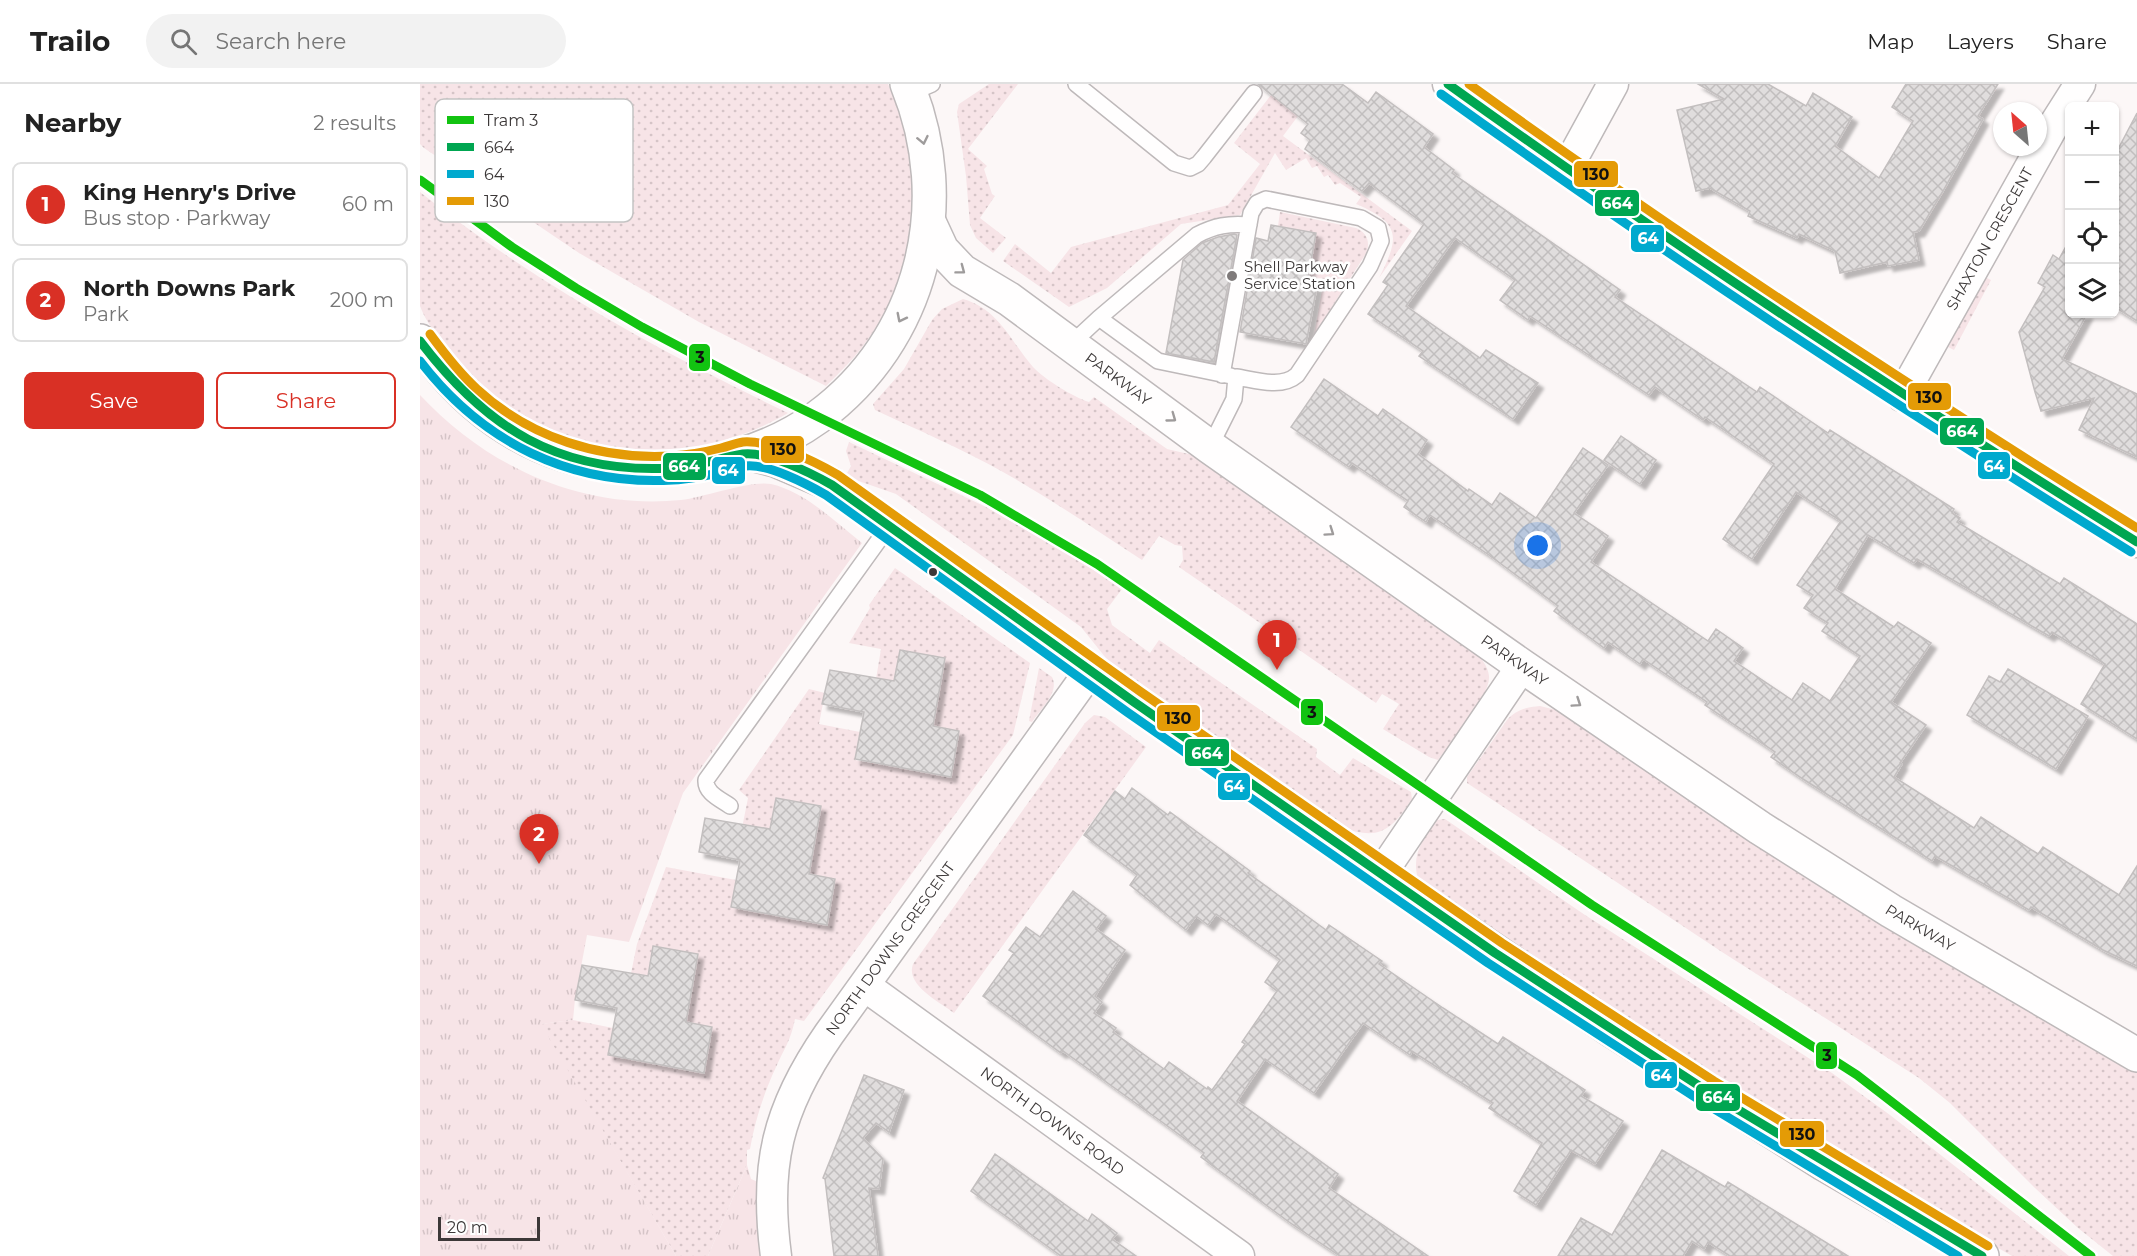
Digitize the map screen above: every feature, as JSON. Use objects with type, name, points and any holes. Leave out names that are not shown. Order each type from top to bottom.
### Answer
[{"type":"street","points":[[1448,84],[1566,170],[1718,274],[1902,396],[2137,542]]},
{"type":"street","points":[[1566,170],[1613,84]]},
{"type":"street","name":"SHAXTON CRESCENT","points":[[1902,396],[2052,128],[2080,84]]},
{"type":"street","name":"PARKWAY","points":[[420,341],[454,385],[483,410],[546,449],[570,457],[625,468],[654,469],[705,464],[748,453],[787,435],[818,416],[836,401],[871,365],[896,327],[909,300],[926,250],[929,222],[926,149],[917,87]]},
{"type":"street","name":"PARKWAY","points":[[929,222],[942,250],[962,271],[1009,299],[1210,447],[1522,666],[1760,828],[1891,911],[2137,1055]]},
{"type":"street","name":"PARKWAY","points":[[748,453],[775,460],[831,484],[1090,671],[1381,874],[1595,1019],[1832,1169],[1983,1256]]},
{"type":"street","points":[[1381,874],[1522,666]]},
{"type":"street","name":"NORTH DOWNS CRESCENT","points":[[776,1256],[772,1217],[773,1159],[786,1109],[812,1058],[1090,671]]},
{"type":"street","name":"NORTH DOWNS ROAD","points":[[865,986],[1239,1256]]},
{"type":"lane","points":[[1076,84],[1174,163],[1190,168],[1204,157],[1254,93]]},
{"type":"lane","points":[[1099,318],[1158,361],[1229,376],[1281,383],[1290,381],[1297,375],[1370,266],[1381,241],[1378,228],[1361,218],[1266,199],[1261,200],[1252,208],[1229,376],[1236,388],[1231,407],[1210,447]]},
{"type":"lane","points":[[1071,344],[1197,235],[1212,227],[1234,224],[1249,225]]},
{"type":"lane","points":[[730,806],[708,791],[706,780],[888,526]]},
{"type":"green space","points":[[420,84],[888,84],[900,116],[908,150],[912,184],[912,219],[906,253],[897,286],[882,317],[859,351],[826,386],[699,322],[579,253],[533,222],[633,222],[633,99],[435,99],[435,155],[420,144]]},
{"type":"green space","points":[[989,84],[1018,84],[968,149],[987,166],[984,169],[992,194],[995,196],[980,218],[1006,238],[993,253],[976,238],[970,225],[957,112],[959,104]]},
{"type":"green space","points":[[1314,84],[1322,84],[1283,136],[1412,231],[1379,278],[1393,242],[1389,225],[1371,211],[1356,204],[1361,197],[1340,183],[1335,185],[1328,175],[1324,177],[1317,166],[1312,168],[1306,158],[1286,170],[1275,153],[1240,215],[1181,224],[1107,288],[1069,307],[1003,261],[1015,244],[1051,273],[1071,247],[1228,205],[1260,164],[1234,143],[1271,95],[1292,111]]},
{"type":"green space","points":[[420,192],[435,204],[435,222],[459,222],[507,256],[598,313],[692,365],[788,413],[747,433],[705,445],[663,450],[621,449],[579,440],[540,424],[502,402],[455,358],[428,322],[420,306]]},
{"type":"green space","points":[[1280,212],[1356,228],[1367,239],[1368,247],[1365,255],[1314,335],[1324,279],[1308,276],[1316,234],[1278,226]]},
{"type":"green space","points":[[1985,277],[1991,280],[1954,350],[1948,347]]},
{"type":"green space","points":[[963,299],[986,310],[995,318],[1033,367],[1051,382],[1089,402],[1094,397],[1167,449],[1197,456],[1475,652],[1487,669],[1488,684],[1469,719],[1438,760],[1429,757],[1383,729],[1399,704],[1382,694],[1376,703],[1179,567],[1183,560],[1182,546],[1175,545],[1159,536],[1142,560],[1003,472],[875,410],[873,404],[904,369],[932,320],[942,309]]},
{"type":"green space","points":[[420,395],[446,421],[475,443],[538,478],[572,490],[607,498],[644,501],[681,500],[752,484],[771,484],[808,501],[862,543],[683,793],[629,942],[587,935],[573,1020],[541,1024],[676,1256],[420,1256]]},
{"type":"green space","points":[[849,442],[986,507],[1076,558],[1122,589],[1107,609],[1112,625],[1150,653],[1159,640],[1317,749],[1316,757],[1340,775],[1353,758],[1411,792],[1412,799],[1397,819],[1383,830],[1365,833],[1341,827],[1118,673],[1081,627],[896,494],[846,475],[851,466],[846,451]]},
{"type":"green space","points":[[895,568],[1030,663],[1013,735],[804,1021],[795,1019],[789,1039],[760,1107],[750,1149],[747,1150],[747,1165],[708,1256],[676,1256],[540,1024],[573,1020],[613,1028],[609,1055],[704,1072],[712,1027],[672,1020],[690,997],[698,954],[653,946],[644,996],[627,993],[637,944],[666,867],[736,880],[731,907],[827,925],[795,872],[821,806],[776,798],[767,849],[739,843],[748,798],[739,790],[809,689],[825,693],[819,724],[860,732],[855,760],[951,776],[959,731],[919,724],[945,658],[900,650],[891,700],[873,697],[881,649],[849,643],[870,608],[869,605]]},
{"type":"green space","points":[[1039,668],[1052,677],[1054,683],[1048,701],[1032,722],[1029,721]]},
{"type":"green space","points":[[1540,706],[1556,710],[1567,717],[1805,875],[2005,996],[2137,1072],[2137,1256],[2113,1256],[2078,1228],[1950,1103],[1919,1078],[1722,952],[1467,783],[1467,777],[1507,720],[1522,710]]},
{"type":"green space","points":[[1094,715],[1105,717],[1146,747],[954,1013],[919,986],[912,972],[913,964],[1085,723]]},
{"type":"green space","points":[[1445,819],[1585,915],[1832,1073],[1890,1115],[2069,1256],[2012,1256],[1967,1230],[1789,1124],[1586,996],[1418,879],[1416,862],[1420,847],[1437,820]]},
{"type":"green space","points":[[747,1165],[751,1179],[758,1182],[762,1256],[708,1256]]},
{"type":"building","points":[[1258,84],[1342,84],[1368,103],[1376,92],[1433,134],[1424,147],[1454,170],[1452,173],[1620,290],[1615,297],[1757,392],[1760,387],[1828,433],[1830,430],[1954,509],[1952,513],[1960,518],[1957,522],[2060,584],[2064,578],[2137,624],[2137,739],[2081,704],[2105,664],[2052,632],[2049,636],[1917,559],[1914,563],[1868,535],[1835,589],[1894,627],[1898,622],[1931,643],[1891,702],[1926,725],[1900,763],[1902,764],[1894,777],[1974,828],[1981,817],[2038,854],[2043,847],[2119,895],[2137,866],[2137,966],[2103,950],[2031,907],[2029,910],[1935,856],[1932,861],[1803,779],[1771,757],[1775,752],[1705,705],[1707,702],[1643,659],[1640,664],[1608,642],[1604,648],[1554,611],[1558,606],[1489,555],[1430,515],[1426,522],[1404,507],[1408,501],[1352,463],[1349,467],[1291,427],[1324,379],[1378,416],[1383,409],[1427,440],[1418,454],[1468,491],[1469,489],[1492,505],[1500,493],[1536,518],[1583,448],[1608,465],[1574,513],[1608,536],[1591,562],[1708,641],[1716,629],[1743,648],[1734,661],[1792,700],[1803,683],[1830,701],[1860,656],[1822,631],[1828,623],[1804,608],[1813,595],[1797,585],[1841,521],[1796,492],[1752,559],[1723,539],[1774,464],[1705,417],[1703,420],[1655,387],[1649,395],[1530,316],[1528,320],[1500,300],[1515,280],[1455,238],[1406,306],[1480,358],[1486,350],[1538,383],[1513,419],[1419,356],[1423,351],[1368,314],[1388,285],[1383,282],[1424,224],[1369,183],[1362,191],[1305,149],[1310,140],[1301,133],[1308,124]]},
{"type":"building","points":[[1698,84],[1768,84],[1806,106],[1813,93],[1852,117],[1835,146],[1879,178],[1913,121],[1892,107],[1906,84],[1998,84],[1978,116],[1983,119],[1943,191],[1919,231],[1913,232],[1919,260],[1888,266],[1887,262],[1840,273],[1835,251],[1799,234],[1797,238],[1748,216],[1750,211],[1710,188],[1696,191],[1677,110],[1724,99]]},
{"type":"building","points":[[2137,113],[2137,321],[2119,310],[2119,147]]},
{"type":"building","points":[[1271,225],[1316,233],[1307,284],[1317,286],[1306,344],[1240,332],[1256,238],[1268,241]]},
{"type":"building","points":[[1237,235],[1214,362],[1166,353],[1183,260],[1202,243]]},
{"type":"building","points":[[2065,248],[2065,318],[2085,318],[2062,359],[2137,394],[2137,457],[2079,430],[2094,398],[2041,411],[2019,332],[2045,287],[2038,283],[2053,255],[2059,259]]},
{"type":"building","points":[[1621,436],[1656,460],[1640,484],[1604,460]]},
{"type":"building","points":[[900,650],[945,658],[933,726],[959,731],[951,777],[855,759],[864,712],[822,704],[830,670],[894,681]]},
{"type":"building","points":[[2008,669],[2088,716],[2056,769],[1967,715],[1989,676],[2000,682]]},
{"type":"building","points":[[1132,788],[1168,815],[1170,812],[1326,930],[1329,925],[1382,961],[1379,964],[1443,1008],[1498,1044],[1503,1037],[1585,1090],[1581,1096],[1623,1121],[1595,1164],[1571,1150],[1536,1205],[1514,1191],[1542,1143],[1489,1108],[1493,1103],[1412,1051],[1410,1055],[1363,1023],[1314,1093],[1265,1059],[1237,1101],[1338,1174],[1329,1188],[1428,1256],[1340,1256],[1289,1222],[1201,1157],[1204,1153],[1162,1122],[983,996],[1014,953],[1009,950],[1026,927],[1040,937],[1073,891],[1106,916],[1096,929],[1125,950],[1095,996],[1102,1002],[1094,1013],[1116,1028],[1113,1032],[1164,1069],[1169,1062],[1207,1089],[1208,1087],[1212,1090],[1245,1044],[1242,1042],[1277,991],[1265,982],[1280,960],[1216,914],[1208,925],[1196,916],[1186,930],[1130,885],[1137,875],[1084,835],[1115,791],[1125,799]]},
{"type":"building","points":[[776,798],[821,806],[809,874],[835,879],[827,925],[731,907],[740,860],[699,852],[705,818],[770,829]]},
{"type":"building","points":[[653,946],[698,954],[686,1022],[712,1027],[704,1073],[608,1055],[617,1008],[575,1000],[582,965],[648,976]]},
{"type":"building","points":[[864,1075],[904,1090],[889,1132],[876,1123],[863,1138],[883,1159],[879,1189],[869,1188],[878,1256],[834,1256],[825,1179],[823,1178]]},
{"type":"building","points":[[1662,1150],[1725,1187],[1728,1182],[1848,1256],[1730,1256],[1708,1242],[1704,1249],[1692,1241],[1683,1256],[1558,1256],[1581,1218],[1612,1235]]},
{"type":"building","points":[[995,1154],[1088,1221],[1092,1214],[1117,1233],[1112,1239],[1136,1256],[1061,1256],[971,1191]]},
{"type":"tram line","name":"3","points":[[420,180],[435,191]]},
{"type":"tram line","name":"3","points":[[478,222],[576,288],[642,327],[750,384],[980,495],[1097,564],[1592,905],[1857,1075],[2091,1256]]},
{"type":"transit line","name":"664","points":[[1448,84],[1617,203],[1788,319],[2137,542]]},
{"type":"transit line","name":"130","points":[[1469,84],[1633,200],[1799,312],[2137,528]]},
{"type":"transit line","name":"64","points":[[1441,94],[1610,213],[1782,329],[2131,552]]},
{"type":"transit line","name":"130","points":[[430,334],[464,376],[498,406],[543,433],[568,442],[619,454],[645,456],[690,454],[740,442],[754,442],[792,452],[838,475],[1141,692],[1502,943],[1714,1081],[1988,1246]]},
{"type":"transit line","name":"664","points":[[420,341],[445,372],[499,421],[528,439],[560,453],[594,463],[631,468],[689,466],[743,454],[753,454],[789,464],[832,485],[1134,702],[1495,953],[1707,1091],[1982,1256]]},
{"type":"transit line","name":"64","points":[[420,361],[444,390],[471,415],[500,436],[531,453],[564,466],[599,475],[635,480],[687,479],[754,466],[787,475],[826,495],[1127,712],[1488,963],[1701,1101],[1958,1256]]},
{"type":"place","name":"Shell Parkway Service Station","points":[[1232,276]]},
{"type":"place","name":"King Henry's Drive","points":[[1277,670]]},
{"type":"place","name":"North Downs Park","points":[[539,864]]}]
